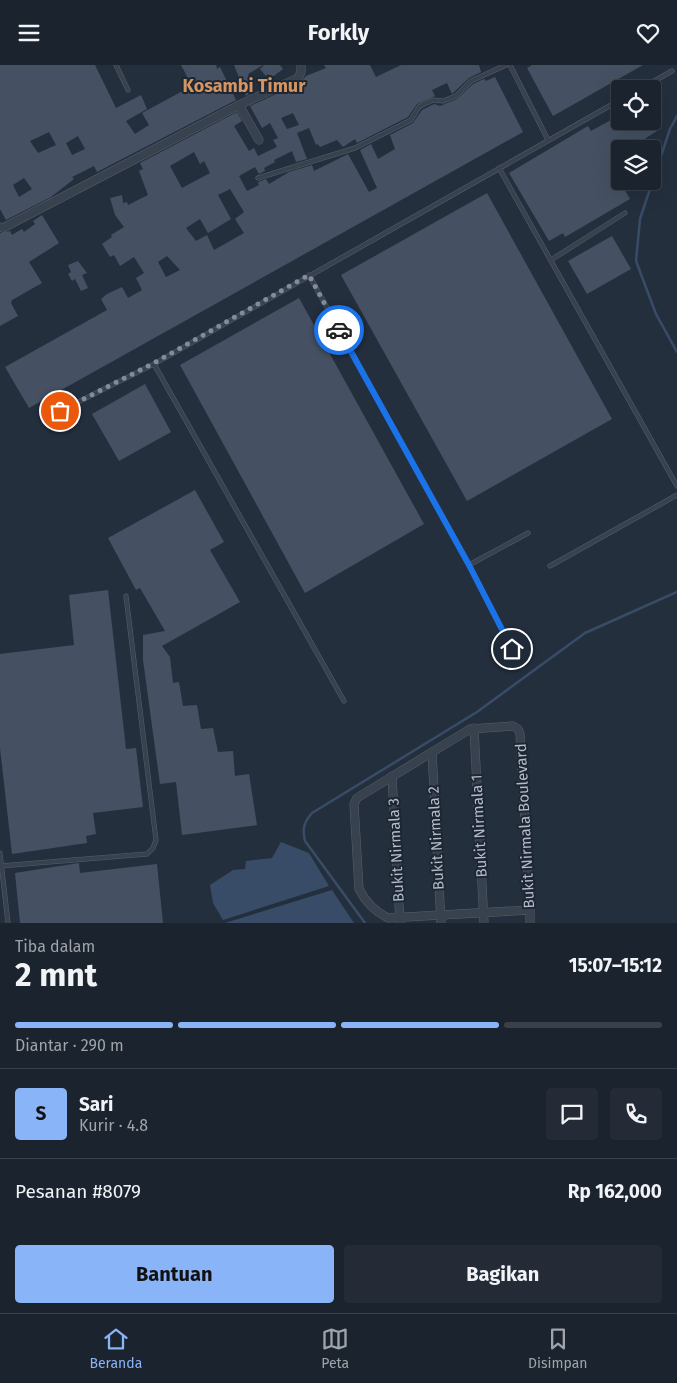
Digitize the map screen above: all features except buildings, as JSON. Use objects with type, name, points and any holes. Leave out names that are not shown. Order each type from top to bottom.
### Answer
[{"type":"street","points":[[0,227],[3,228],[240,105],[298,78],[302,65]]},
{"type":"street","points":[[240,105],[259,140]]},
{"type":"street","name":"Bukit Nirmala Boulevard","points":[[474,728],[513,726],[518,729],[521,744],[530,923]]},
{"type":"street","points":[[474,728],[358,797],[354,804],[359,889],[380,915],[400,920],[441,919],[484,913],[530,910]]},
{"type":"street","name":"Bukit Nirmala 1","points":[[474,728],[484,923]]},
{"type":"street","name":"Bukit Nirmala 2","points":[[432,752],[441,919]]},
{"type":"street","name":"Bukit Nirmala 3","points":[[392,776],[400,920]]},
{"type":"lane","points":[[116,65],[128,90]]},
{"type":"lane","points":[[258,178],[355,149],[411,120],[419,107],[424,104],[434,100],[443,101],[456,96],[471,81],[506,65]]},
{"type":"lane","points":[[510,65],[548,140]]},
{"type":"lane","points":[[656,80],[672,71]]},
{"type":"lane","points":[[44,419],[154,363],[611,105]]},
{"type":"lane","points":[[499,168],[677,486]]},
{"type":"lane","points":[[551,259],[625,213]]},
{"type":"lane","points":[[309,275],[469,565],[521,666]]},
{"type":"lane","points":[[154,363],[344,701]]},
{"type":"lane","points":[[550,566],[677,495]]},
{"type":"lane","points":[[469,565],[528,533]]},
{"type":"lane","points":[[1,866],[147,853],[153,848],[156,840],[126,596]]},
{"type":"lane","points":[[0,853],[8,923]]},
{"type":"water","points":[[281,842],[309,853],[329,886],[223,920],[213,903],[210,885],[233,870],[245,869],[246,861],[272,858]]},
{"type":"water","points":[[332,890],[354,923],[225,923]]},
{"type":"waterway","points":[[677,116],[670,129],[640,219],[636,261],[656,314],[677,352]]},
{"type":"waterway","points":[[365,923],[305,841],[304,826],[312,813],[477,712],[585,633],[677,592]]},
{"type":"way so far","points":[[60,411],[154,363],[309,275],[339,330]]},
{"type":"district","name":"Kosambi Timur","points":[[244,86]]},
{"type":"route","points":[[339,330],[469,565],[512,649]]}]
